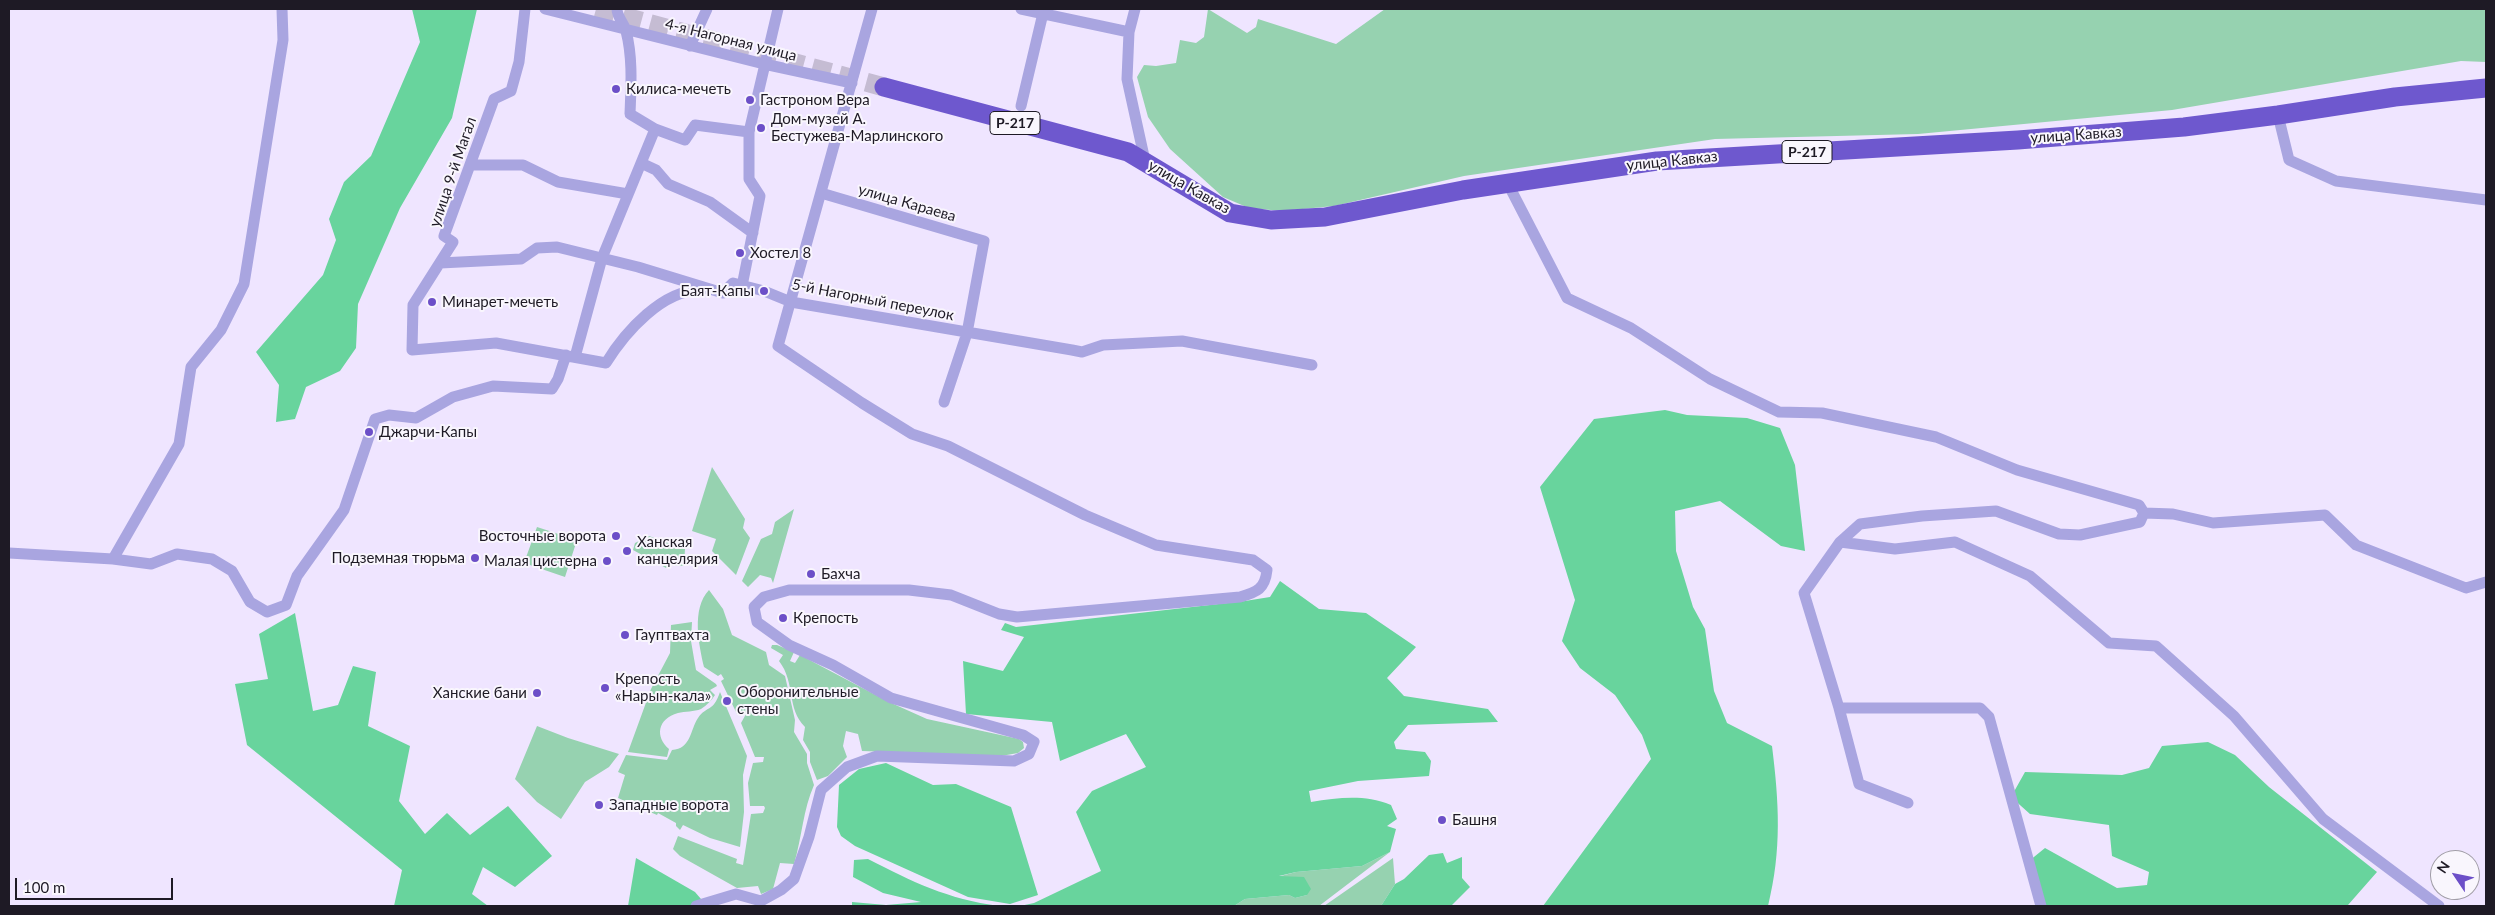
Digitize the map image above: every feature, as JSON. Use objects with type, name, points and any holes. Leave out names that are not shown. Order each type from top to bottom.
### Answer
[{"type":"highway","name":"улица Кавказ","points":[[884,87],[1016,124],[1128,152],[1230,213],[1271,220],[1325,217],[1507,182],[1698,157],[2018,140],[2184,127],[2395,97],[2486,88]]},
{"type":"street","points":[[114,559],[179,444],[191,367],[221,330],[244,284],[283,40],[282,9]]},
{"type":"street","name":"улица 9-й Магал","points":[[525,9],[519,62],[511,91],[494,99],[444,236],[453,242],[413,305],[412,350],[496,343],[570,356]]},
{"type":"street","name":"4-я Нагорная улица","points":[[545,9],[764,64],[852,83]]},
{"type":"street","points":[[617,9],[617,14],[626,30],[631,76],[630,114],[655,129],[685,140],[695,125],[749,132]]},
{"type":"street","points":[[690,46],[707,9]]},
{"type":"street","points":[[440,263],[521,259],[537,248],[557,247],[723,293],[733,283],[742,286],[760,196],[749,179],[749,132],[778,9]]},
{"type":"street","points":[[696,906],[736,894],[760,901],[781,890],[794,879],[809,837],[821,790],[848,767],[877,756],[1014,761],[1029,754],[1034,742],[1023,735],[891,698],[833,665],[789,645],[757,622],[754,607],[764,597],[789,590],[909,590],[951,595],[999,614],[1017,617],[1240,597],[1258,592],[1266,581],[1268,570],[1253,560],[1156,545],[1085,515],[948,446],[912,434],[862,403],[778,346],[872,9]]},
{"type":"street","points":[[1021,9],[1044,12],[1129,32]]},
{"type":"street","points":[[1135,9],[1129,32],[1127,79],[1145,161]]},
{"type":"street","points":[[1022,106],[1044,12]]},
{"type":"street","points":[[2278,115],[2289,160],[2336,181],[2486,200]]},
{"type":"street","points":[[9,553],[114,559],[151,564],[177,554],[212,559],[232,571],[250,602],[267,612],[286,605],[297,576],[344,510],[375,419],[389,415],[416,418],[453,397],[493,386],[552,389],[570,356],[602,258],[655,129]]},
{"type":"street","points":[[641,163],[656,170],[668,184],[710,202],[753,233]]},
{"type":"street","points":[[470,165],[523,165],[558,182],[628,194]]},
{"type":"street","points":[[1507,182],[1567,298],[1631,328],[1710,378],[1779,412],[1822,413],[1936,437],[2018,470],[2139,505],[2144,513]]},
{"type":"street","name":"улица Караева","points":[[821,193],[984,241],[968,334]]},
{"type":"street","name":"5-й Нагорный переулок","points":[[742,286],[764,291],[791,302],[968,334],[1082,352],[1103,345],[1182,341],[1312,365]]},
{"type":"street","points":[[570,356],[606,363],[618,344],[647,313],[689,290],[711,290]]},
{"type":"street","points":[[944,402],[968,334]]},
{"type":"street","points":[[1908,803],[1860,784],[1840,708],[1804,593],[1840,542],[1860,524],[1922,516],[1996,512],[2059,534],[2080,535],[2140,522],[2144,513]]},
{"type":"street","points":[[2144,513],[2173,514],[2213,523],[2326,515],[2356,545],[2466,588],[2486,582]]},
{"type":"street","points":[[1840,542],[1895,549],[1955,542],[2030,576],[2109,643],[2156,646],[2234,716],[2323,819],[2439,906]]},
{"type":"street","points":[[1840,708],[1980,708],[1989,717],[2041,906]]},
{"type":"green space","points":[[412,9],[477,9],[452,118],[400,208],[358,304],[356,348],[340,371],[306,387],[295,419],[276,422],[279,385],[256,352],[323,275],[336,240],[329,219],[344,182],[371,156],[420,42]]},
{"type":"green space","points":[[1208,9],[1247,33],[1256,27],[1258,19],[1336,44],[1385,9],[2486,9],[2486,62],[2461,61],[2172,110],[1918,134],[1715,139],[1464,176],[1334,206],[1282,211],[1249,208],[1223,197],[1170,149],[1148,117],[1137,77],[1144,65],[1156,66],[1176,63],[1180,40],[1196,43],[1204,37]]},
{"type":"green space","points":[[1665,410],[1687,415],[1747,418],[1780,428],[1795,465],[1805,551],[1781,546],[1720,501],[1675,511],[1676,551],[1693,607],[1705,629],[1714,691],[1727,723],[1772,746],[1778,826],[1776,865],[1768,906],[1543,906],[1651,759],[1642,735],[1615,695],[1580,668],[1562,641],[1575,600],[1540,487],[1594,419]]},
{"type":"green space","points":[[712,467],[745,519],[743,528],[750,538],[736,575],[712,551],[716,539],[692,531]]},
{"type":"green space","points":[[794,509],[773,583],[771,578],[760,575],[748,587],[742,581],[761,539],[772,534],[775,522]]},
{"type":"green space","points":[[537,527],[577,540],[565,577],[524,563]]},
{"type":"green space","points":[[649,536],[685,549],[684,566],[669,565],[666,568],[633,550],[635,543]]},
{"type":"green space","points":[[1280,581],[1319,609],[1366,613],[1416,647],[1387,678],[1404,696],[1488,709],[1498,722],[1408,725],[1394,742],[1396,749],[1425,752],[1431,761],[1429,776],[1358,781],[1309,791],[1311,802],[1361,798],[1391,805],[1397,819],[1387,826],[1396,829],[1390,852],[1362,866],[1296,872],[1279,876],[1304,877],[1311,889],[1307,895],[1295,898],[1289,895],[1245,899],[1234,906],[1020,906],[1034,903],[1101,871],[1076,812],[1092,791],[1146,767],[1126,734],[1060,761],[1052,722],[966,714],[963,661],[1003,671],[1024,637],[1001,630],[1005,623],[1016,627],[1245,601],[1270,597]]},
{"type":"green space","points":[[709,590],[723,609],[732,635],[766,652],[769,665],[785,676],[795,720],[794,732],[807,754],[807,763],[814,785],[807,804],[794,864],[780,863],[773,889],[761,894],[758,886],[737,888],[680,856],[673,849],[678,836],[737,859],[736,863],[743,865],[751,814],[763,813],[765,808],[764,806],[750,806],[748,783],[753,763],[763,762],[764,757],[755,757],[741,723],[746,714],[744,711],[737,714],[721,681],[724,679],[721,674],[718,676],[704,667],[700,648],[698,617],[703,598]]},
{"type":"green space","points":[[295,613],[313,711],[338,705],[353,666],[376,672],[368,726],[410,746],[399,801],[425,834],[447,813],[470,835],[508,806],[552,856],[515,887],[483,867],[472,894],[488,906],[394,906],[402,870],[247,745],[235,684],[268,679],[259,634]]},
{"type":"green space","points":[[692,622],[691,641],[696,670],[716,684],[717,686],[710,690],[715,695],[701,709],[678,713],[666,719],[662,724],[660,734],[669,749],[667,757],[628,752],[651,689],[670,653],[671,625]]},
{"type":"green space","points":[[772,645],[777,645],[794,652],[790,661],[795,663],[800,655],[889,702],[927,719],[1019,739],[1023,742],[1024,748],[1018,753],[1001,756],[862,751],[858,734],[846,731],[843,746],[847,757],[828,776],[817,780],[810,762],[810,752],[803,740],[805,727],[795,712],[788,678],[779,661],[783,655],[771,648]]},
{"type":"green space","points":[[720,692],[747,756],[743,775],[744,812],[740,847],[710,838],[683,825],[680,830],[676,823],[658,813],[657,815],[618,798],[625,775],[618,772],[626,755],[667,760],[672,750],[678,749],[686,743],[698,718],[715,703]]},
{"type":"green space","points":[[537,726],[619,754],[609,767],[585,782],[561,819],[537,802],[515,779]]},
{"type":"green space","points":[[2208,742],[2235,755],[2269,787],[2377,872],[2348,905],[2041,906],[2029,861],[2045,848],[2117,888],[2147,885],[2149,872],[2112,856],[2109,825],[2030,814],[2011,797],[2025,772],[2122,775],[2149,768],[2162,746]]},
{"type":"green space","points":[[886,763],[933,785],[956,784],[1011,807],[1038,895],[1010,904],[968,897],[855,846],[841,836],[837,827],[839,785],[859,769]]},
{"type":"green space","points":[[1390,852],[1319,906],[1234,906],[1245,899],[1289,895],[1295,898],[1307,895],[1277,877],[1296,872],[1362,866]]},
{"type":"green space","points":[[1443,853],[1447,863],[1462,857],[1462,878],[1470,887],[1451,906],[1381,906],[1395,884],[1404,879],[1429,855]]},
{"type":"green space","points":[[636,858],[695,892],[707,906],[628,906]]},
{"type":"green space","points":[[1393,858],[1395,884],[1381,906],[1324,906]]},
{"type":"green space","points":[[868,859],[931,889],[963,899],[999,906],[852,906],[852,902],[886,905],[921,902],[883,893],[853,877],[854,860]]},
{"type":"tunnel","points":[[596,9],[884,87]]},
{"type":"place","name":"Килиса-мечеть","points":[[616,89]]},
{"type":"place","name":"Гастроном Вера","points":[[750,100]]},
{"type":"place","name":"Дом-музей А. Бестужева-Марлинского","points":[[761,128]]},
{"type":"place","name":"Хостел 8","points":[[740,253]]},
{"type":"place","name":"Баят-Капы","points":[[764,291]]},
{"type":"place","name":"Минарет-мечеть","points":[[432,302]]},
{"type":"place","name":"Джарчи-Капы","points":[[369,432]]},
{"type":"place","name":"Восточные ворота","points":[[616,536]]},
{"type":"place","name":"Ханская канцелярия","points":[[627,551]]},
{"type":"place","name":"Подземная тюрьма","points":[[475,558]]},
{"type":"place","name":"Малая цистерна","points":[[607,561]]},
{"type":"place","name":"Бахча","points":[[811,574]]},
{"type":"place","name":"Крепость","points":[[783,618]]},
{"type":"place","name":"Гауптвахта","points":[[625,635]]},
{"type":"place","name":"Крепость «Нарын-кала»","points":[[605,688]]},
{"type":"place","name":"Ханские бани","points":[[537,693]]},
{"type":"place","name":"Оборонительные стены","points":[[727,701]]},
{"type":"place","name":"Западные ворота","points":[[599,805]]},
{"type":"place","name":"Башня","points":[[1442,820]]}]
